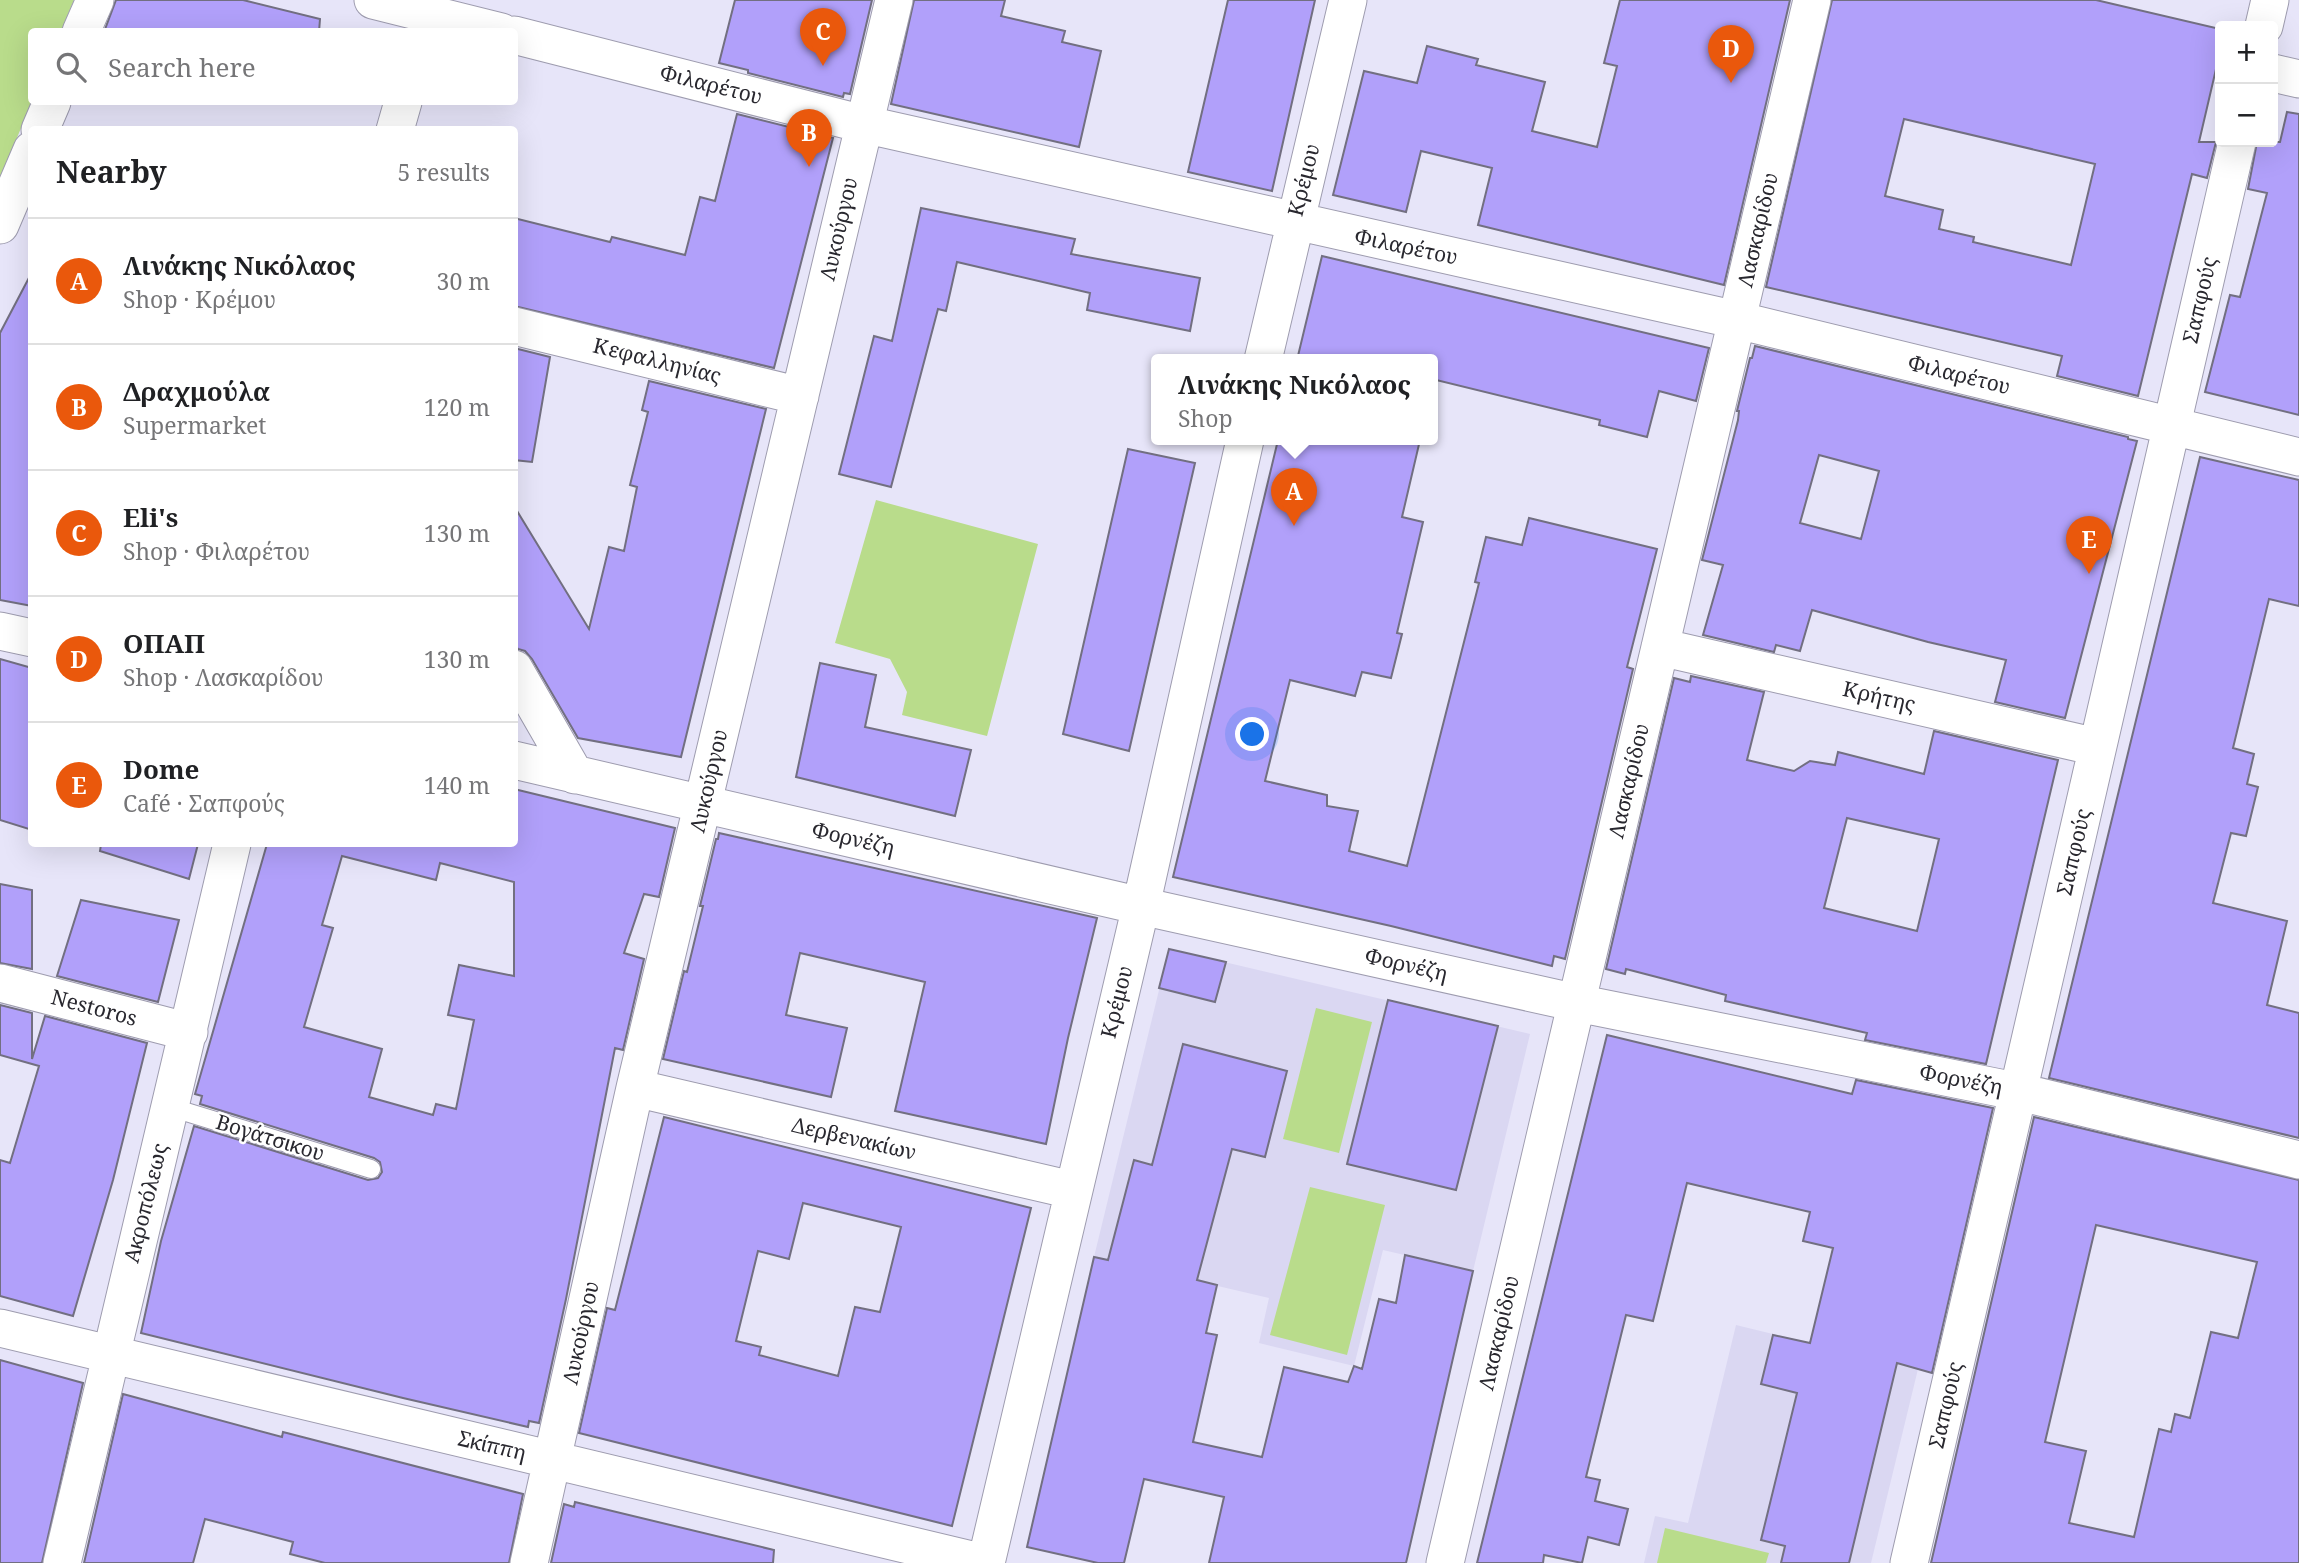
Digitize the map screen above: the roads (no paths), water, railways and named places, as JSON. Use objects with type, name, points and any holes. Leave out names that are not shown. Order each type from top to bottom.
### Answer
[{"type":"street","points":[[83,28],[94,0]]},
{"type":"street","points":[[373,0],[483,28]]},
{"type":"street","name":"Λυκούργου","points":[[529,1563],[635,1088],[894,0]]},
{"type":"street","name":"Κρέμου","points":[[1264,354],[1348,0]]},
{"type":"street","name":"Λασκαρίδου","points":[[1445,1563],[1812,0]]},
{"type":"street","points":[[2265,21],[2270,0]]},
{"type":"street","name":"Φιλαρέτου","points":[[518,36],[863,124],[1737,320],[2299,457]]},
{"type":"street","points":[[2278,74],[2299,79]]},
{"type":"street","points":[[42,126],[51,105]]},
{"type":"street","points":[[396,126],[402,105]]},
{"type":"street","name":"Σαπφούς","points":[[1909,1563],[2020,1092],[2236,147]]},
{"type":"street","points":[[0,225],[28,159]]},
{"type":"street","name":"Κεφαλληνίας","points":[[518,327],[800,396]]},
{"type":"street","name":"Κρέμου","points":[[985,1563],[1141,906],[1244,445]]},
{"type":"street","points":[[0,631],[28,637]]},
{"type":"street","name":"Κρήτης","points":[[1660,647],[2097,747]]},
{"type":"street","points":[[518,676],[575,775]]},
{"type":"street","name":"Φορνέζη","points":[[518,761],[1141,906],[1577,1003],[2020,1092],[2299,1160]]},
{"type":"street","name":"Ακροπόλεως","points":[[62,1563],[231,847]]},
{"type":"street","name":"Nestoros","points":[[0,983],[188,1032]]},
{"type":"street","name":"Δερβενακίων","points":[[635,1088],[1072,1190]]},
{"type":"street","name":"Σκίππη","points":[[0,1328],[985,1563]]},
{"type":"lane","name":"Βογάτσικου","points":[[170,1107],[371,1169]]},
{"type":"place","name":"Eli's","points":[[823,66]]},
{"type":"place","name":"ΟΠΑΠ","points":[[1731,83]]},
{"type":"place","name":"Δραχμούλα","points":[[809,167]]},
{"type":"place","name":"Λινάκης Νικόλαος","points":[[1294,526]]},
{"type":"place","name":"Dome","points":[[2089,574]]}]
